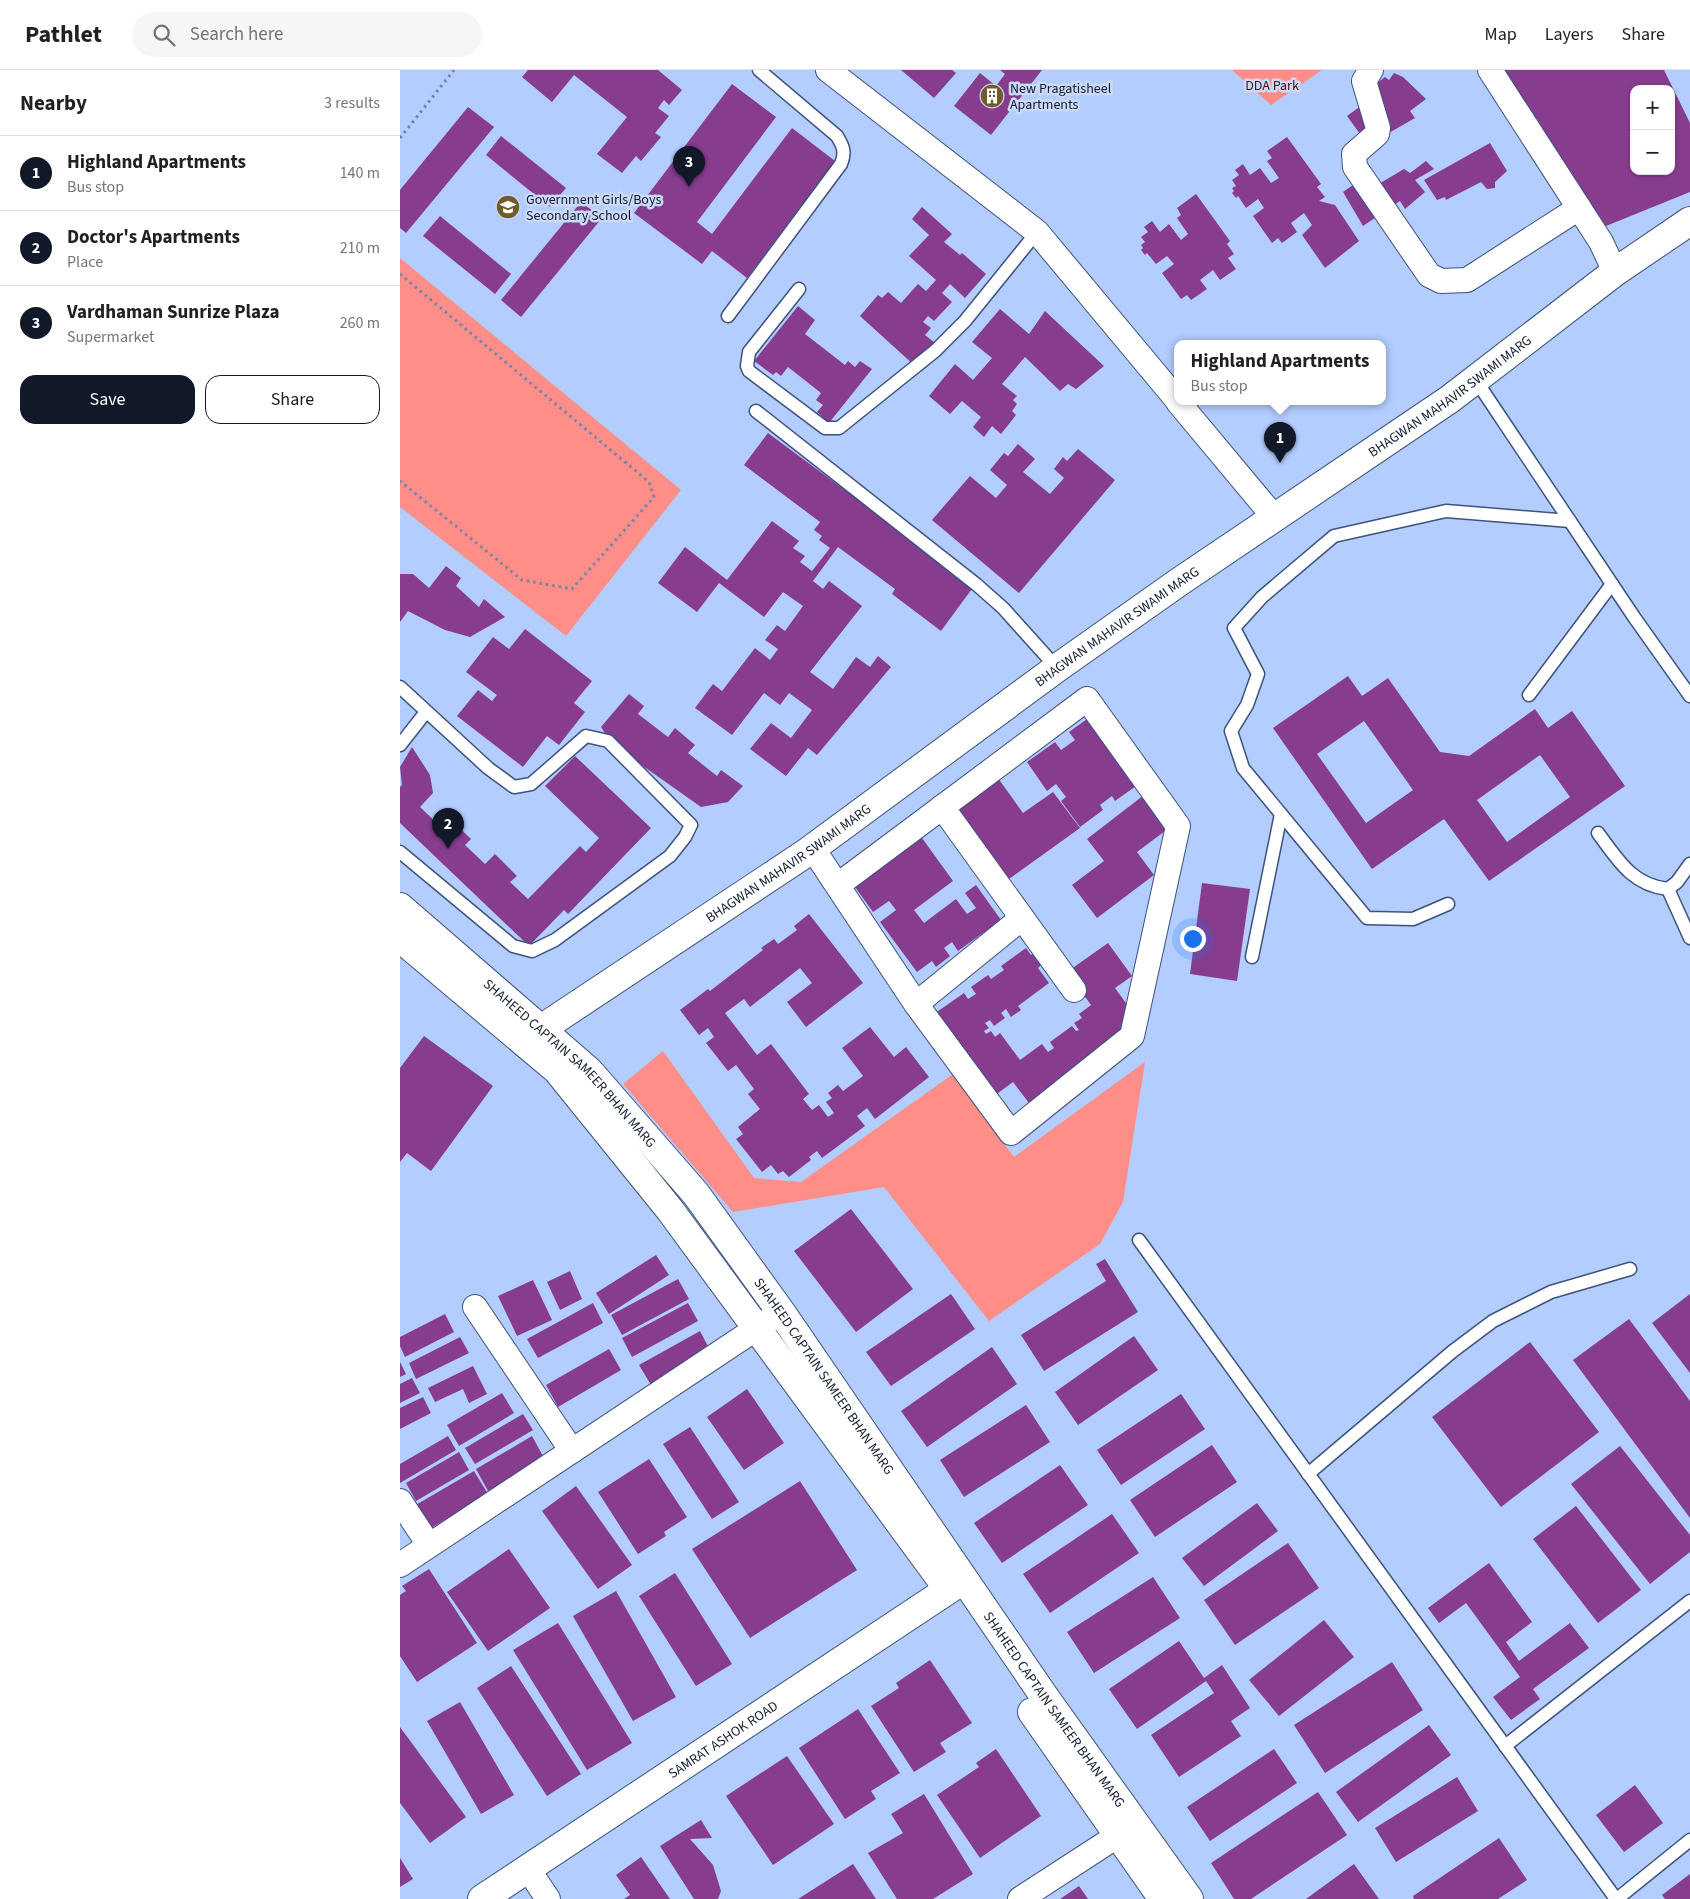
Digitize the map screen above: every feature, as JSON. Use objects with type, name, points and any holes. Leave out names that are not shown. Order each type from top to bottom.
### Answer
[{"type":"street","points":[[828,70],[1037,232],[1174,396]]},
{"type":"street","points":[[1371,70],[1364,81],[1378,128],[1377,134],[1354,154],[1355,167],[1429,275],[1441,281],[1467,280],[1579,208]]},
{"type":"street","points":[[1490,70],[1601,242],[1615,272]]},
{"type":"street","name":"BHAGWAN MAHAVIR SWAMI MARG","points":[[533,1036],[813,848],[1057,668],[1274,517],[1450,399],[1615,272],[1690,221]]},
{"type":"street","points":[[1181,405],[1274,517]]},
{"type":"street","points":[[813,848],[916,1004],[1011,1133],[1132,1036],[1178,826],[1087,699],[838,885]]},
{"type":"street","points":[[942,807],[1074,990]]},
{"type":"street","name":"SHAHEED CAPTAIN SAMEER BHAN MARG","points":[[400,907],[533,1036],[557,1070],[670,1210],[758,1328],[956,1585]]},
{"type":"street","points":[[916,1004],[1022,918]]},
{"type":"street","name":"SHAHEED CAPTAIN SAMEER BHAN MARG","points":[[400,938],[533,1036],[589,1071],[696,1194],[781,1312],[956,1585],[1127,1829],[1189,1899]]},
{"type":"street","points":[[474,1307],[572,1451]]},
{"type":"street","points":[[400,1565],[781,1312]]},
{"type":"street","points":[[400,1501],[429,1545]]},
{"type":"street","name":"SAMRAT ASHOK ROAD","points":[[482,1899],[956,1585]]},
{"type":"street","points":[[1020,1899],[1127,1829]]},
{"type":"street","name":"SHAHEED CAPTAIN SAMEER BHAN MARG","points":[[1127,1829],[1163,1899]]},
{"type":"street","points":[[528,1869],[548,1899]]},
{"type":"lane","points":[[728,316],[841,164],[844,156],[843,146],[837,136],[759,70]]},
{"type":"lane","points":[[799,289],[749,352],[746,366],[749,371],[825,428],[839,428],[935,351],[965,321],[1037,232]]},
{"type":"lane","points":[[1475,379],[1612,584],[1690,696]]},
{"type":"lane","points":[[756,411],[977,585],[1003,608],[1057,668]]},
{"type":"lane","points":[[1448,904],[1413,919],[1367,918],[1243,768],[1231,731],[1247,705],[1258,674],[1234,628],[1262,597],[1334,536],[1446,512],[1570,521]]},
{"type":"lane","points":[[1529,696],[1612,584]]},
{"type":"lane","points":[[400,687],[488,768],[514,788],[531,784],[586,736],[608,741],[691,825],[685,837],[670,856],[555,940],[532,951],[513,946],[400,852]]},
{"type":"lane","points":[[400,745],[426,712]]},
{"type":"lane","points":[[1252,957],[1281,814]]},
{"type":"lane","points":[[1598,833],[1623,866],[1642,883],[1654,888],[1668,889],[1677,882],[1690,864]]},
{"type":"lane","points":[[1668,889],[1690,938]]},
{"type":"lane","points":[[1139,1240],[1617,1899],[1690,1840]]},
{"type":"lane","points":[[1308,1474],[1453,1351],[1493,1321],[1551,1292],[1630,1269]]},
{"type":"lane","points":[[1505,1746],[1690,1601]]},
{"type":"path","points":[[400,138],[454,70]]},
{"type":"path","points":[[400,274],[649,482],[654,497],[572,589],[522,580],[400,481]]},
{"type":"green space","name":"DDA Park","points":[[1232,70],[1322,70],[1271,105]]},
{"type":"green space","points":[[400,258],[681,490],[566,636],[400,507]]},
{"type":"green space","points":[[663,1051],[754,1178],[801,1182],[953,1074],[1014,1157],[1145,1062],[1123,1202],[1100,1244],[989,1321],[884,1187],[733,1212],[623,1084]]},
{"type":"building","points":[[528,70],[658,70],[682,90],[669,105],[664,100],[658,108],[669,116],[655,133],[661,137],[641,161],[636,156],[622,173],[597,154],[627,117],[574,75],[552,102],[522,77]]},
{"type":"building","points":[[901,70],[952,70],[956,73],[934,98]]},
{"type":"building","name":"New Pragatisheel Apartments","points":[[1000,70],[1042,70],[991,135],[954,106],[980,73],[996,86],[1005,74]]},
{"type":"building","points":[[1497,70],[1664,70],[1671,85],[1630,85],[1630,175],[1675,175],[1675,92],[1690,123],[1690,192],[1606,226]]},
{"type":"building","points":[[1394,73],[1403,77],[1426,99],[1410,111],[1415,118],[1368,145],[1347,116],[1380,92],[1377,83],[1385,77],[1389,80]]},
{"type":"building","points":[[732,84],[776,117],[697,222],[712,234],[792,128],[835,161],[747,278],[712,251],[702,264],[634,213]]},
{"type":"building","points":[[468,107],[494,127],[406,233],[400,228],[400,190]]},
{"type":"building","points":[[501,136],[566,188],[550,207],[486,155]]},
{"type":"building","points":[[1287,137],[1321,184],[1317,187],[1325,197],[1319,201],[1335,205],[1359,241],[1325,268],[1302,235],[1312,225],[1304,213],[1291,223],[1297,232],[1282,243],[1278,238],[1272,243],[1253,216],[1264,208],[1258,199],[1246,208],[1238,196],[1236,198],[1232,193],[1234,191],[1232,188],[1236,186],[1232,180],[1239,175],[1235,170],[1243,164],[1250,175],[1260,168],[1271,183],[1279,178],[1267,161],[1272,158],[1267,151]]},
{"type":"building","points":[[1490,143],[1507,171],[1495,182],[1495,188],[1487,189],[1481,182],[1446,200],[1445,197],[1437,200],[1424,180]]},
{"type":"building","points":[[1426,161],[1434,169],[1415,180],[1425,192],[1405,209],[1400,201],[1363,226],[1343,192],[1356,183],[1367,191],[1404,169],[1410,173]]},
{"type":"building","points":[[1196,194],[1230,241],[1227,244],[1234,254],[1228,258],[1236,269],[1220,280],[1213,270],[1200,280],[1207,289],[1191,300],[1187,295],[1181,299],[1162,273],[1174,264],[1167,256],[1156,264],[1147,253],[1145,255],[1141,250],[1143,248],[1141,245],[1145,242],[1141,237],[1148,232],[1144,227],[1152,221],[1160,232],[1169,224],[1181,240],[1188,234],[1177,218],[1181,215],[1177,208]]},
{"type":"building","points":[[581,202],[602,218],[521,317],[501,300]]},
{"type":"building","points":[[922,207],[952,234],[944,242],[960,255],[962,253],[986,274],[965,298],[950,284],[942,293],[952,302],[934,321],[928,316],[923,322],[931,328],[925,335],[935,343],[914,365],[860,316],[878,295],[882,298],[888,292],[901,303],[918,284],[926,291],[936,280],[909,256],[929,235],[912,219]]},
{"type":"building","points":[[440,216],[511,274],[495,294],[423,236]]},
{"type":"building","points":[[798,306],[815,320],[805,334],[845,365],[848,361],[855,367],[860,361],[872,369],[829,423],[817,412],[823,405],[816,400],[821,393],[788,367],[781,376],[776,372],[773,375],[754,361]]},
{"type":"building","points":[[1000,309],[1029,334],[1045,311],[1104,366],[1076,389],[1068,384],[1060,391],[1025,357],[1002,384],[1017,396],[1013,400],[1017,404],[1012,411],[1016,415],[1001,434],[992,426],[984,437],[973,427],[981,417],[962,401],[950,414],[929,396],[955,364],[973,380],[992,358],[972,342]]},
{"type":"building","points":[[768,433],[974,586],[941,631],[892,594],[895,589],[838,547],[813,581],[823,589],[829,581],[862,606],[810,672],[833,689],[856,657],[870,667],[878,656],[891,667],[817,755],[808,748],[786,776],[750,749],[771,723],[791,738],[812,710],[789,693],[780,705],[764,693],[732,735],[695,708],[713,684],[722,691],[755,648],[770,660],[778,649],[765,640],[777,625],[785,631],[803,606],[783,592],[764,617],[719,583],[697,612],[658,583],[685,547],[727,580],[772,521],[799,541],[793,548],[805,556],[800,562],[812,571],[830,548],[819,540],[822,536],[814,530],[820,522],[744,465]]},
{"type":"building","points":[[1018,444],[1035,459],[1023,472],[1050,494],[1064,478],[1054,469],[1063,457],[1067,461],[1078,449],[1115,480],[1019,593],[932,520],[970,476],[996,498],[1007,485],[990,470],[1004,453],[1008,456]]},
{"type":"building","points":[[446,566],[461,578],[456,586],[479,607],[484,599],[505,617],[470,637],[445,630],[408,611],[400,622],[400,574],[413,574],[429,588]]},
{"type":"building","points":[[525,629],[592,681],[574,703],[585,712],[559,745],[547,736],[523,767],[457,716],[478,690],[492,701],[497,695],[466,672],[493,637],[509,649]]},
{"type":"building","points":[[1348,676],[1362,696],[1388,678],[1440,752],[1469,756],[1535,709],[1548,728],[1572,711],[1625,786],[1489,881],[1444,819],[1372,869],[1273,728]],"holes":[[[1364,721],[1413,790],[1366,823],[1317,754]],[[1540,755],[1570,797],[1507,842],[1477,800]]]},
{"type":"building","points":[[629,694],[644,706],[638,714],[668,737],[675,728],[695,745],[688,753],[717,776],[721,770],[743,786],[728,802],[701,807],[643,766],[607,736],[601,727]]},
{"type":"building","points":[[1094,714],[1143,781],[1115,801],[1112,796],[1100,805],[1103,810],[1080,827],[1061,801],[1066,797],[1056,784],[1047,791],[1027,762],[1055,742],[1061,750],[1075,740],[1069,732]]},
{"type":"building","points":[[412,747],[430,775],[433,793],[420,807],[440,826],[448,817],[471,839],[465,845],[485,864],[495,854],[517,876],[510,882],[528,899],[580,846],[586,852],[599,838],[545,786],[575,756],[651,828],[568,914],[564,910],[529,946],[400,823],[400,787],[402,785],[400,767]]},
{"type":"building","points":[[998,778],[1023,813],[1053,792],[1080,828],[1002,884],[950,813]]},
{"type":"building","points":[[1144,795],[1169,828],[1137,852],[1154,875],[1097,918],[1072,885],[1104,861],[1087,839]]},
{"type":"building","points":[[922,838],[953,881],[914,910],[924,923],[956,899],[967,914],[976,908],[965,893],[976,885],[1001,920],[958,951],[952,942],[944,948],[950,956],[936,967],[932,961],[917,972],[880,922],[896,910],[889,901],[873,912],[855,887]]},
{"type":"building","points":[[1202,883],[1250,889],[1237,981],[1190,974]]},
{"type":"building","points":[[809,914],[863,983],[806,1027],[787,1002],[812,983],[800,968],[750,1007],[744,999],[725,1013],[757,1055],[771,1044],[809,1094],[803,1099],[812,1110],[819,1105],[828,1117],[834,1113],[826,1102],[832,1098],[828,1093],[838,1085],[843,1091],[863,1076],[842,1048],[870,1027],[894,1057],[906,1047],[929,1077],[875,1119],[867,1108],[857,1116],[865,1126],[822,1158],[817,1151],[809,1157],[811,1160],[789,1177],[783,1171],[778,1174],[771,1165],[762,1172],[736,1139],[743,1134],[738,1127],[760,1109],[748,1094],[754,1089],[736,1065],[728,1071],[706,1043],[714,1037],[708,1028],[699,1035],[680,1010],[708,989],[710,991],[763,950],[761,948],[774,939],[778,944],[797,930],[794,926]]},
{"type":"building","points":[[1108,943],[1132,976],[1115,988],[1131,1010],[1124,1015],[1131,1024],[1032,1107],[1013,1082],[990,1099],[931,1016],[964,993],[968,999],[976,994],[971,987],[988,975],[991,979],[1004,970],[1001,966],[1026,948],[1031,955],[1041,947],[1049,958],[1038,968],[1049,983],[1018,1006],[1021,1010],[1011,1017],[1006,1009],[1001,1013],[1005,1018],[994,1026],[990,1020],[985,1023],[989,1028],[984,1031],[986,1034],[991,1031],[995,1037],[1000,1033],[1020,1060],[1042,1044],[1048,1052],[1054,1048],[1050,1042],[1072,1026],[1076,1031],[1079,1030],[1074,1023],[1082,1018],[1079,1014],[1091,1005],[1067,972]]},
{"type":"building","points":[[424,1036],[493,1086],[431,1171],[407,1153],[400,1162],[400,1068]]},
{"type":"building","points":[[851,1209],[913,1289],[856,1332],[794,1251]]},
{"type":"building","points":[[656,1255],[669,1275],[609,1314],[596,1293]]},
{"type":"building","points":[[1105,1259],[1138,1312],[1044,1371],[1021,1335],[1106,1281],[1096,1264]]},
{"type":"building","points":[[570,1271],[582,1299],[560,1310],[547,1282]]},
{"type":"building","points":[[678,1279],[689,1299],[622,1335],[611,1315]]},
{"type":"building","points":[[533,1280],[552,1320],[517,1336],[498,1296]]},
{"type":"building","points":[[951,1294],[975,1329],[891,1386],[866,1352]]},
{"type":"building","points":[[1690,1294],[1690,1373],[1652,1323]]},
{"type":"building","points":[[593,1303],[603,1323],[538,1358],[527,1339]]},
{"type":"building","points":[[688,1303],[698,1321],[632,1357],[622,1338]]},
{"type":"building","points":[[445,1314],[454,1332],[405,1357],[400,1346],[400,1337]]},
{"type":"building","points":[[1629,1319],[1690,1401],[1690,1518],[1573,1360]]},
{"type":"building","points":[[700,1331],[711,1352],[651,1385],[639,1365]]},
{"type":"building","points":[[1134,1336],[1158,1370],[1078,1425],[1055,1392]]},
{"type":"building","points":[[460,1337],[469,1353],[416,1379],[409,1363]]},
{"type":"building","points":[[1530,1342],[1599,1432],[1501,1507],[1432,1417]]},
{"type":"building","points":[[992,1347],[1017,1384],[927,1447],[901,1411]]},
{"type":"building","points":[[609,1349],[621,1370],[558,1407],[546,1385]]},
{"type":"building","points":[[400,1362],[406,1374],[400,1377]]},
{"type":"building","points":[[473,1366],[487,1394],[469,1403],[463,1389],[435,1402],[428,1388]]},
{"type":"building","points":[[412,1378],[420,1393],[400,1403],[400,1384]]},
{"type":"building","points":[[747,1389],[784,1443],[744,1470],[707,1417]]},
{"type":"building","points":[[502,1393],[514,1413],[459,1446],[447,1425]]},
{"type":"building","points":[[1181,1394],[1205,1429],[1121,1485],[1097,1450]]},
{"type":"building","points":[[423,1397],[431,1413],[400,1429],[400,1408]]},
{"type":"building","points":[[1026,1405],[1050,1442],[964,1497],[940,1460]]},
{"type":"building","points":[[523,1414],[533,1430],[475,1464],[465,1448]]},
{"type":"building","points":[[690,1427],[739,1502],[712,1519],[663,1444]]},
{"type":"building","points":[[448,1436],[456,1450],[400,1483],[400,1464]]},
{"type":"building","points":[[532,1436],[544,1458],[488,1491],[476,1469]]},
{"type":"building","points":[[1212,1445],[1237,1482],[1155,1537],[1130,1500]]},
{"type":"building","points":[[1620,1446],[1690,1535],[1690,1552],[1650,1584],[1571,1484]]},
{"type":"building","points":[[459,1452],[469,1470],[416,1501],[406,1483]]},
{"type":"building","points":[[649,1459],[687,1517],[664,1532],[666,1536],[638,1554],[598,1492]]},
{"type":"building","points":[[1060,1465],[1088,1505],[1002,1563],[974,1523]]},
{"type":"building","points":[[474,1471],[488,1494],[428,1530],[414,1506]]},
{"type":"building","points":[[800,1481],[857,1570],[750,1638],[692,1549]]},
{"type":"building","points":[[576,1486],[632,1565],[598,1589],[542,1511]]},
{"type":"building","points":[[1257,1503],[1278,1531],[1204,1586],[1182,1558]]},
{"type":"building","points":[[1576,1506],[1641,1590],[1598,1623],[1533,1539]]},
{"type":"building","points":[[1112,1514],[1139,1553],[1050,1613],[1023,1574]]},
{"type":"building","points":[[1288,1543],[1319,1588],[1235,1645],[1204,1600]]},
{"type":"building","points":[[509,1549],[550,1608],[488,1651],[447,1592]]},
{"type":"building","points":[[1489,1563],[1532,1622],[1506,1642],[1519,1661],[1570,1623],[1589,1648],[1533,1689],[1540,1699],[1511,1720],[1493,1697],[1520,1677],[1466,1603],[1439,1623],[1428,1608]]},
{"type":"building","points":[[429,1569],[477,1643],[417,1682],[400,1656],[400,1595],[406,1591],[402,1586]]},
{"type":"building","points":[[675,1573],[732,1664],[696,1686],[639,1596]]},
{"type":"building","points":[[1153,1577],[1180,1618],[1094,1673],[1067,1632]]},
{"type":"building","points":[[616,1591],[676,1697],[633,1721],[573,1616]]},
{"type":"building","points":[[1324,1620],[1354,1657],[1279,1716],[1249,1680]]},
{"type":"building","points":[[558,1623],[632,1743],[587,1770],[513,1650]]},
{"type":"building","points":[[1179,1641],[1204,1678],[1222,1665],[1250,1708],[1231,1721],[1241,1736],[1179,1777],[1151,1735],[1214,1693],[1206,1681],[1137,1729],[1109,1689]]},
{"type":"building","points":[[930,1660],[972,1723],[940,1743],[946,1752],[914,1772],[871,1706],[899,1688],[896,1683]]},
{"type":"building","points":[[1392,1662],[1423,1710],[1325,1773],[1294,1725]]},
{"type":"building","points":[[511,1666],[581,1774],[547,1796],[477,1688]]},
{"type":"building","points":[[460,1702],[514,1795],[481,1814],[427,1721]]},
{"type":"building","points":[[858,1709],[900,1773],[871,1791],[876,1799],[845,1819],[799,1748]]},
{"type":"building","points":[[1429,1725],[1451,1755],[1358,1822],[1336,1792]]},
{"type":"building","points":[[400,1727],[466,1817],[430,1843],[400,1803]]},
{"type":"building","points":[[996,1749],[1041,1816],[980,1858],[937,1795],[979,1767],[976,1763]]},
{"type":"building","points":[[1274,1749],[1297,1783],[1210,1841],[1187,1807]]},
{"type":"building","points":[[787,1756],[834,1824],[773,1865],[726,1796]]},
{"type":"building","points":[[1457,1777],[1478,1811],[1396,1862],[1375,1828]]},
{"type":"building","points":[[1635,1785],[1663,1823],[1624,1852],[1596,1815]]},
{"type":"building","points":[[1318,1792],[1347,1835],[1251,1899],[1234,1899],[1211,1863]]},
{"type":"building","points":[[924,1794],[973,1874],[933,1899],[897,1899],[868,1853],[903,1833],[891,1814]]},
{"type":"building","points":[[701,1820],[712,1838],[690,1839],[713,1865],[721,1891],[718,1899],[694,1899],[660,1846]]},
{"type":"building","points":[[1499,1838],[1527,1880],[1498,1899],[1414,1899],[1413,1896]]},
{"type":"building","points":[[641,1857],[670,1899],[624,1899],[630,1895],[616,1875]]},
{"type":"building","points":[[400,1858],[413,1879],[400,1887]]},
{"type":"building","points":[[853,1864],[876,1899],[798,1899]]},
{"type":"building","points":[[1354,1864],[1379,1899],[1306,1899]]},
{"type":"building","points":[[1690,1874],[1690,1899],[1665,1899],[1662,1895]]},
{"type":"building","points":[[1079,1886],[1088,1899],[1060,1899]]},
{"type":"place","name":"New Pragatisheel Apartments","points":[[992,96]]},
{"type":"place","name":"Vardhaman Sunrize Plaza","points":[[689,187]]},
{"type":"place","name":"Government Girls/Boys Secondary School","points":[[508,207]]},
{"type":"place","name":"Highland Apartments","points":[[1280,463]]},
{"type":"place","name":"Doctor's Apartments","points":[[448,849]]}]
